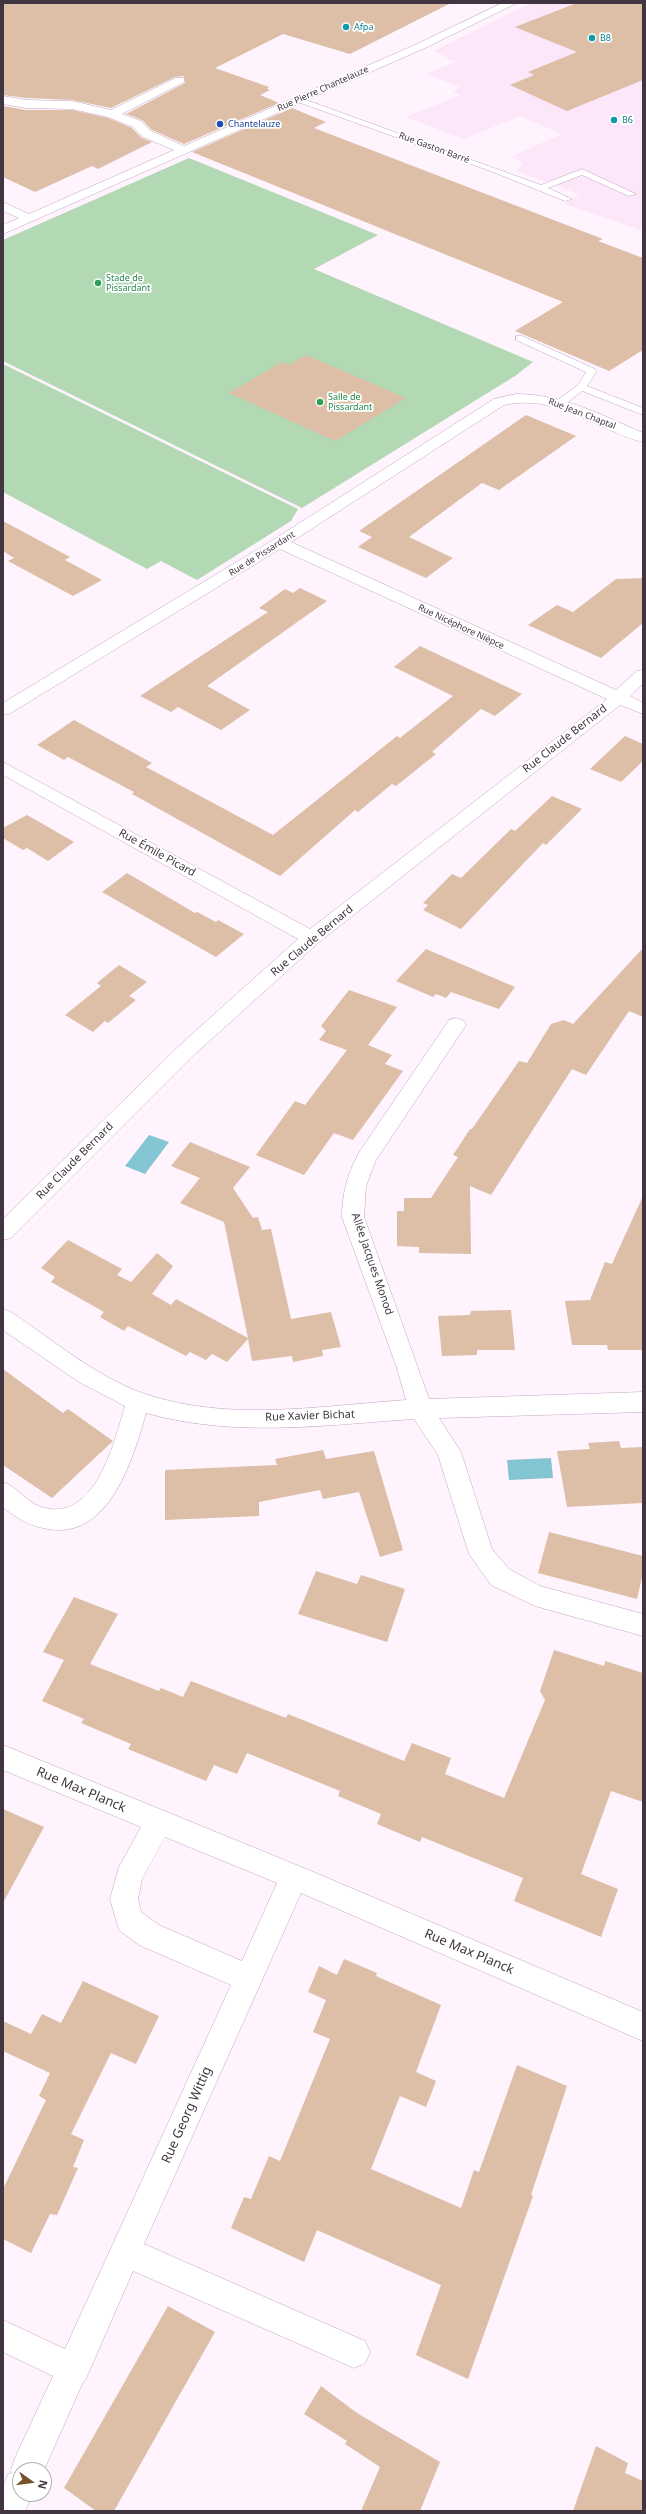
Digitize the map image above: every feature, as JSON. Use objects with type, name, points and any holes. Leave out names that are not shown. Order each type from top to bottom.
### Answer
[{"type":"street","name":"Rue Pierre Chantelauze","points":[[3,230],[421,46],[511,3]]},
{"type":"street","points":[[112,114],[180,80]]},
{"type":"street","points":[[3,100],[26,104],[72,105],[112,114],[137,124],[147,134],[185,151]]},
{"type":"street","points":[[3,206],[30,218]]},
{"type":"street","name":"Rue Jean Chaptal","points":[[519,397],[547,399],[643,438]]},
{"type":"street","name":"Rue de Pissardant","points":[[3,710],[279,543],[499,402],[519,397]]},
{"type":"street","name":"Rue Nicéphore Nièpce","points":[[279,543],[617,699],[643,709]]},
{"type":"street","name":"Rue Claude Bernard","points":[[3,1232],[188,1049],[311,938],[617,699],[643,675]]},
{"type":"street","name":"Rue Émile Picard","points":[[3,768],[311,938]]},
{"type":"street","name":"Allée Jacques Monod","points":[[456,1024],[367,1157],[358,1176],[352,1196],[354,1217],[408,1368],[420,1409],[449,1452],[481,1554],[500,1577],[535,1595],[643,1625]]},
{"type":"street","name":"Rue Xavier Bichat","points":[[3,1318],[76,1367],[138,1401],[172,1411],[221,1418],[302,1419],[420,1409],[643,1402]]},
{"type":"street","points":[[3,1492],[22,1508],[38,1517],[56,1520],[73,1518],[91,1506],[105,1489],[120,1461],[138,1401]]},
{"type":"street","name":"Rue Max Planck","points":[[3,1757],[158,1823],[294,1878],[643,2027]]},
{"type":"street","points":[[158,1823],[129,1876],[124,1899],[129,1920],[149,1935],[249,1978],[294,1878]]},
{"type":"street","name":"Rue Georg Wittig","points":[[31,2462],[74,2370],[249,1978]]},
{"type":"street","points":[[126,2252],[354,2352]]},
{"type":"street","points":[[3,2336],[74,2370]]},
{"type":"lane","name":"Rue Gaston Barré","points":[[298,99],[568,199]]},
{"type":"lane","points":[[541,188],[582,172],[632,194]]},
{"type":"lane","points":[[519,338],[592,370],[581,387],[559,404]]},
{"type":"lane","points":[[581,387],[643,412]]},
{"type":"shaded area","points":[[531,3],[643,3],[643,231],[565,204],[579,194],[517,171],[523,162],[511,157],[562,134],[520,116],[464,139],[406,117],[461,95],[453,92],[460,87],[427,74],[456,62],[434,51]]},
{"type":"green space","points":[[189,158],[378,235],[314,269],[533,362],[515,376],[302,508],[3,361],[3,240]]},
{"type":"green space","points":[[3,364],[298,509],[291,521],[197,580],[161,561],[147,569],[3,492]]},
{"type":"water","points":[[149,1135],[169,1142],[145,1174],[125,1166]]},
{"type":"water","points":[[551,1458],[553,1478],[509,1480],[507,1460]]},
{"type":"building","points":[[3,3],[451,3],[350,54],[283,34],[215,68],[269,87],[267,89],[270,90],[260,95],[279,103],[184,144],[152,130],[142,120],[126,114],[185,83],[184,76],[175,77],[111,108],[72,100],[26,98],[3,95]]},
{"type":"building","name":"B8","points":[[577,3],[643,3],[643,80],[567,111],[510,85],[534,75],[528,72],[577,52],[515,27]]},
{"type":"building","points":[[3,106],[26,110],[72,110],[108,118],[132,128],[142,138],[152,142],[98,169],[92,166],[35,192],[3,177]]},
{"type":"building","points":[[292,108],[326,122],[314,128],[603,239],[598,241],[643,258],[643,350],[609,371],[515,331],[563,302],[192,152]]},
{"type":"building","name":"Salle de Pissardant","points":[[306,355],[406,398],[335,441],[229,393],[282,362],[289,365]]},
{"type":"building","points":[[526,415],[576,436],[499,490],[482,483],[409,537],[453,558],[426,578],[358,547],[372,537],[359,531]]},
{"type":"building","points":[[3,521],[70,557],[65,560],[102,580],[73,596],[8,561],[14,558],[3,551]]},
{"type":"building","points":[[643,578],[643,623],[601,658],[528,625],[557,605],[573,612],[616,579]]},
{"type":"building","points":[[300,588],[327,601],[207,686],[250,710],[221,730],[178,707],[171,712],[140,696],[268,612],[259,608],[285,589],[293,593]]},
{"type":"building","points":[[420,646],[522,694],[495,716],[481,709],[432,752],[436,754],[396,786],[392,784],[358,812],[355,810],[280,876],[132,794],[134,792],[68,757],[64,760],[37,745],[74,720],[152,763],[146,767],[273,835],[397,736],[400,738],[453,696],[394,667]]},
{"type":"building","points":[[625,736],[643,744],[643,761],[621,782],[590,769]]},
{"type":"building","points":[[552,796],[582,809],[546,845],[543,843],[461,929],[423,910],[428,905],[423,903],[452,874],[461,878],[511,829],[515,831]]},
{"type":"building","points":[[27,815],[74,842],[48,861],[27,848],[23,850],[3,838],[3,828]]},
{"type":"building","points":[[127,873],[195,913],[197,912],[216,922],[218,920],[244,934],[216,957],[102,892]]},
{"type":"building","points":[[643,948],[643,1017],[629,1011],[586,1075],[572,1069],[491,1195],[470,1186],[471,1254],[419,1253],[419,1247],[397,1246],[397,1211],[404,1211],[404,1198],[431,1198],[458,1157],[453,1155],[519,1061],[527,1063],[551,1024],[564,1020],[573,1024]]},
{"type":"building","points":[[426,949],[515,987],[499,1009],[451,992],[446,998],[436,994],[433,997],[396,981]]},
{"type":"building","points":[[119,965],[147,982],[129,996],[136,1000],[108,1023],[105,1021],[93,1032],[65,1015],[101,986],[97,983]]},
{"type":"building","points":[[349,990],[397,1007],[368,1045],[392,1055],[385,1064],[403,1071],[353,1140],[334,1133],[304,1175],[256,1155],[295,1101],[305,1105],[347,1050],[319,1040],[326,1031],[321,1026]]},
{"type":"building","points":[[190,1142],[250,1167],[233,1188],[253,1218],[258,1217],[262,1230],[271,1229],[291,1319],[331,1312],[341,1347],[322,1350],[323,1356],[293,1362],[292,1356],[252,1361],[248,1339],[227,1362],[212,1354],[206,1360],[190,1352],[186,1356],[128,1326],[124,1331],[100,1317],[104,1312],[51,1282],[55,1277],[41,1268],[68,1240],[122,1269],[117,1275],[131,1282],[157,1253],[173,1266],[152,1294],[171,1305],[176,1299],[248,1338],[224,1222],[180,1203],[200,1178],[171,1166]]},
{"type":"building","points":[[643,1196],[643,1350],[608,1350],[607,1345],[572,1345],[565,1301],[590,1300],[605,1262],[612,1264]]},
{"type":"building","points":[[511,1310],[515,1350],[477,1350],[477,1355],[442,1356],[438,1316],[470,1315],[471,1311]]},
{"type":"building","points":[[3,1369],[63,1413],[68,1409],[113,1441],[52,1498],[3,1465]]},
{"type":"building","points":[[619,1441],[621,1448],[643,1447],[643,1503],[567,1507],[557,1451],[590,1449],[588,1443]]},
{"type":"building","points":[[323,1450],[326,1459],[374,1451],[403,1550],[380,1557],[359,1492],[323,1499],[320,1490],[259,1502],[259,1516],[165,1520],[165,1470],[277,1465],[275,1459]]},
{"type":"building","points":[[549,1532],[643,1556],[643,1573],[637,1599],[538,1573]]},
{"type":"building","points":[[316,1571],[357,1584],[361,1575],[405,1589],[387,1642],[298,1614]]},
{"type":"building","points":[[74,1597],[118,1614],[90,1664],[159,1691],[161,1688],[183,1697],[191,1681],[286,1718],[288,1714],[404,1761],[412,1743],[451,1758],[445,1774],[504,1798],[545,1700],[540,1691],[554,1650],[604,1666],[605,1661],[643,1673],[643,1802],[611,1791],[581,1874],[618,1889],[601,1937],[514,1901],[523,1878],[422,1837],[420,1842],[377,1824],[381,1814],[338,1796],[340,1791],[247,1753],[237,1774],[214,1765],[206,1781],[128,1749],[131,1744],[81,1723],[84,1719],[42,1701],[64,1660],[43,1652]]},
{"type":"building","points":[[3,1809],[44,1827],[3,1903]]},
{"type":"building","points":[[344,1959],[377,1973],[376,1976],[441,2005],[416,2072],[436,2081],[426,2107],[400,2096],[371,2169],[461,2208],[474,2170],[479,2172],[517,2065],[567,2086],[531,2195],[533,2196],[468,2379],[416,2355],[441,2285],[317,2230],[304,2262],[231,2228],[244,2197],[251,2199],[269,2156],[280,2161],[330,2039],[313,2032],[326,2000],[308,1992],[319,1966],[337,1975]]},
{"type":"building","points":[[83,1981],[159,2016],[136,2064],[111,2053],[71,2134],[84,2140],[73,2167],[78,2168],[57,2215],[50,2214],[31,2253],[3,2239],[3,2189],[46,2100],[39,2096],[50,2073],[3,2051],[3,2021],[31,2034],[42,2014],[61,2023]]},
{"type":"building","points":[[168,2306],[215,2332],[114,2511],[96,2511],[64,2488]]},
{"type":"building","points":[[321,2386],[357,2413],[440,2462],[420,2511],[361,2511],[380,2467],[345,2444],[347,2441],[304,2414]]},
{"type":"building","points":[[596,2446],[628,2463],[625,2473],[643,2481],[643,2511],[573,2511]]},
{"type":"place","name":"Afpa","points":[[346,27]]},
{"type":"place","name":"B8","points":[[592,38]]},
{"type":"place","name":"B6","points":[[614,120]]},
{"type":"place","name":"Chantelauze","points":[[220,124]]},
{"type":"place","name":"Stade de Pissardant","points":[[98,283]]},
{"type":"place","name":"Salle de Pissardant","points":[[320,402]]}]
